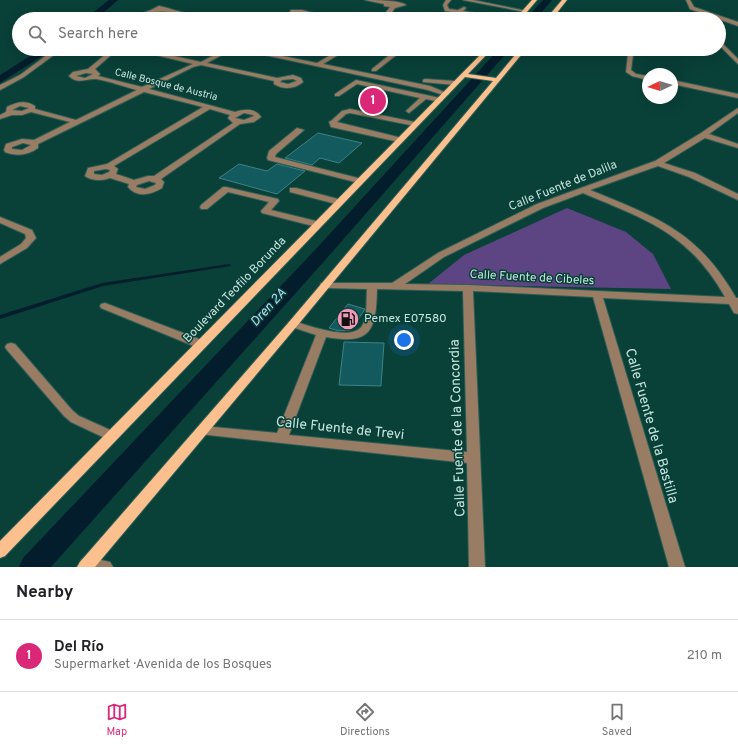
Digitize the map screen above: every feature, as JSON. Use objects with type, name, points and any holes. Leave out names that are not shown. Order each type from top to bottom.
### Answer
[{"type":"main road","points":[[525,11],[535,0]]},
{"type":"main road","points":[[555,12],[565,0]]},
{"type":"main road","name":"Boulevard Teofilo Borunda","points":[[0,550],[455,83],[468,75],[483,56]]},
{"type":"main road","points":[[86,566],[203,431],[293,324],[493,80],[516,56]]},
{"type":"main road","points":[[468,75],[493,80]]},
{"type":"street","points":[[368,0],[388,3],[398,1],[404,6],[387,6],[388,3]]},
{"type":"street","points":[[449,0],[445,5],[446,9],[459,12],[472,2]]},
{"type":"street","points":[[465,0],[525,11]]},
{"type":"street","points":[[688,0],[695,12]]},
{"type":"street","points":[[389,12],[393,7]]},
{"type":"street","points":[[692,8],[704,12]]},
{"type":"street","points":[[155,12],[161,9]]},
{"type":"street","points":[[152,12],[161,9],[174,12]]},
{"type":"street","points":[[726,20],[738,24]]},
{"type":"street","points":[[726,49],[738,62]]},
{"type":"street","points":[[0,88],[22,76],[49,56]]},
{"type":"street","name":"Calle Bosque de Austria","points":[[109,56],[92,74],[234,114],[248,111],[258,116],[252,121],[239,122]]},
{"type":"street","points":[[164,56],[193,63],[203,62],[278,80]]},
{"type":"street","points":[[0,143],[9,146],[8,150],[10,151],[23,152],[34,148],[36,144],[34,142],[77,122],[206,56]]},
{"type":"street","points":[[203,62],[215,56]]},
{"type":"street","points":[[274,56],[318,65],[334,62],[432,82],[455,83]]},
{"type":"street","points":[[298,56],[367,75],[430,88],[443,97]]},
{"type":"street","points":[[326,63],[336,56]]},
{"type":"street","points":[[334,62],[341,56]]},
{"type":"street","points":[[374,70],[392,56]]},
{"type":"street","points":[[630,56],[628,71],[634,76],[642,77]]},
{"type":"street","points":[[337,95],[367,75]]},
{"type":"street","points":[[379,87],[397,75]]},
{"type":"street","points":[[356,82],[424,97],[443,97]]},
{"type":"street","points":[[678,83],[738,96]]},
{"type":"street","points":[[409,111],[424,97]]},
{"type":"street","points":[[415,105],[431,108]]},
{"type":"street","points":[[134,183],[110,171],[116,161],[210,106]]},
{"type":"street","points":[[0,117],[10,113],[20,113],[30,110],[77,122]]},
{"type":"street","points":[[399,140],[334,125],[333,122],[344,112],[350,110],[415,124]]},
{"type":"street","name":"Calle Fuente de Dalila","points":[[395,286],[441,254],[540,206],[658,163],[704,135],[738,110]]},
{"type":"street","points":[[134,183],[144,178],[155,179],[239,122],[231,118],[234,114]]},
{"type":"street","points":[[300,130],[272,153],[271,158],[359,181]]},
{"type":"street","points":[[704,135],[738,146]]},
{"type":"street","points":[[658,163],[692,175],[738,197]]},
{"type":"street","points":[[134,183],[132,187],[135,190],[148,191],[156,188],[160,184],[155,179]]},
{"type":"street","points":[[204,207],[226,189],[275,201],[265,211],[317,224]]},
{"type":"street","points":[[293,190],[339,202]]},
{"type":"street","points":[[582,190],[650,219],[679,236],[701,255],[735,300],[738,311]]},
{"type":"street","points":[[0,220],[29,232],[31,238],[24,246],[0,261]]},
{"type":"street","name":"Calle Fuente de Cibeles","points":[[325,285],[468,288],[735,300]]},
{"type":"street","points":[[293,324],[322,333],[342,336],[361,334],[371,320],[372,286]]},
{"type":"street","name":"Calle Fuente de la Concordia","points":[[468,288],[478,567]]},
{"type":"street","name":"Calle Fuente de la Bastilla","points":[[597,294],[677,567]]},
{"type":"street","points":[[105,306],[200,344]]},
{"type":"street","points":[[281,439],[322,333]]},
{"type":"street","points":[[11,347],[68,413],[112,436]]},
{"type":"street","name":"Calle Fuente de Trevi","points":[[203,431],[473,458]]},
{"type":"street","points":[[86,566],[105,567]]},
{"type":"shaded area","points":[[567,208],[626,232],[653,254],[671,289],[428,284],[464,255]]},
{"type":"building","points":[[318,133],[362,143],[339,163],[320,158],[312,165],[285,158]]},
{"type":"building","points":[[239,164],[267,171],[277,164],[305,171],[277,194],[219,178]]},
{"type":"building","name":"Pemex E07580","points":[[348,304],[365,309],[351,330],[339,331],[329,328]]},
{"type":"building","points":[[344,342],[384,343],[381,386],[339,385]]},
{"type":"waterway","points":[[99,12],[114,0]]},
{"type":"waterway","name":"Dren 2A","points":[[537,12],[548,0]]},
{"type":"waterway","points":[[0,80],[37,56]]},
{"type":"waterway","name":"Dren 2A","points":[[33,567],[321,254],[499,56]]},
{"type":"waterway","points":[[0,317],[102,285],[229,265]]},
{"type":"place","name":"Del Río","points":[[373,101]]},
{"type":"place","name":"Pemex E07580","points":[[348,319]]}]
